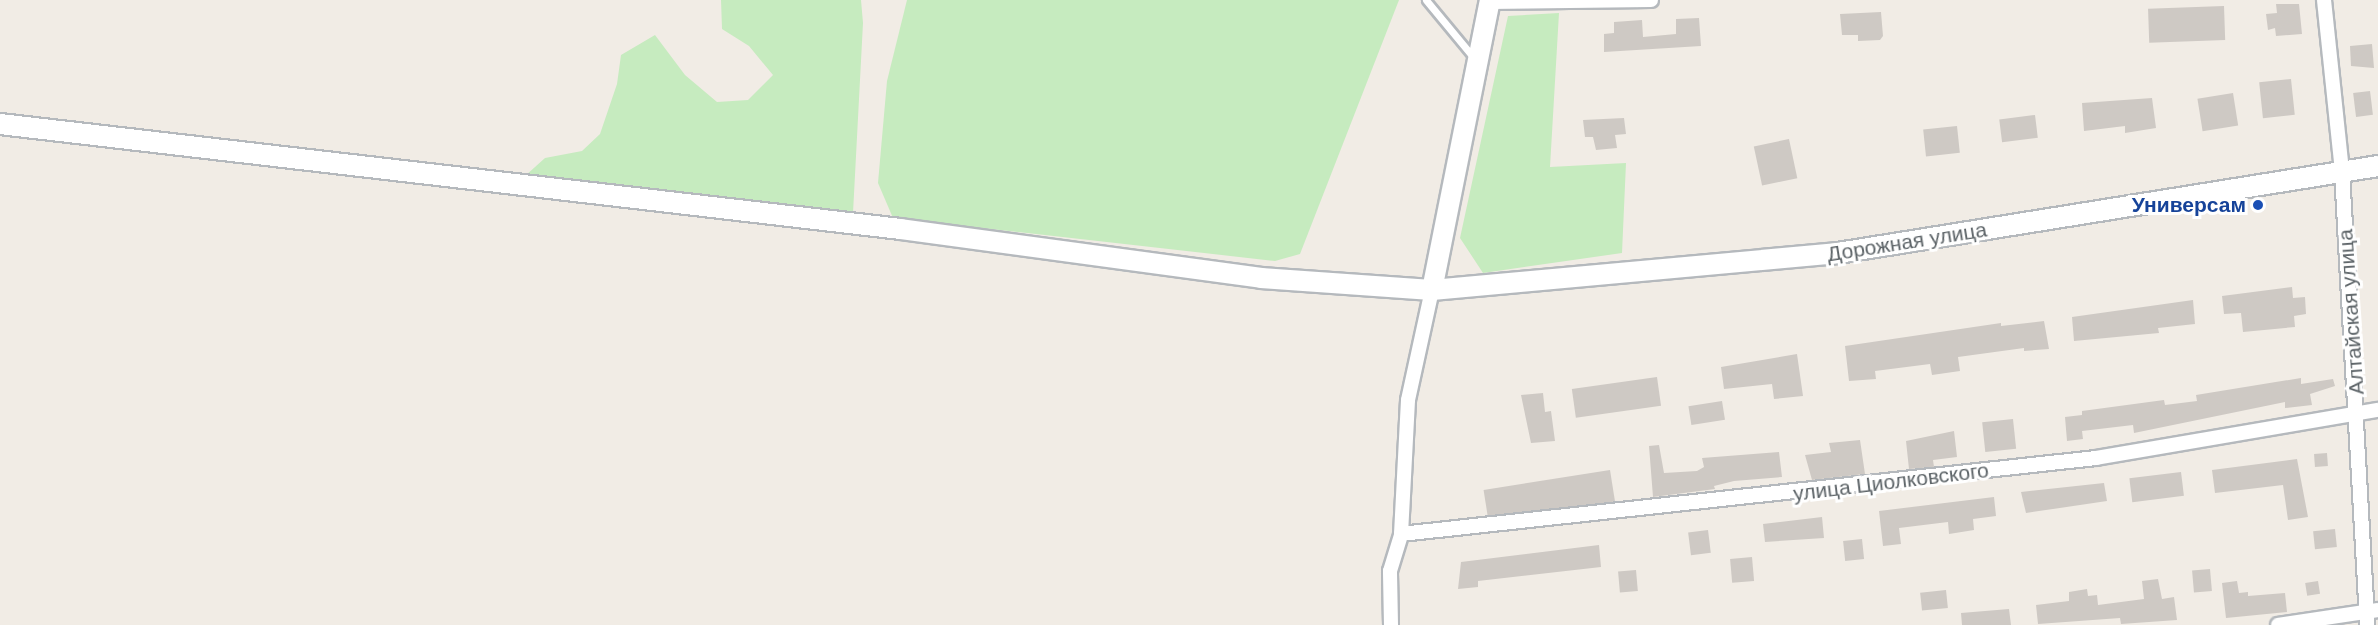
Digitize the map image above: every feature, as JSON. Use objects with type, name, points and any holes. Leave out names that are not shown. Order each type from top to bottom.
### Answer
[{"type":"main road","points":[[1432,290],[1490,1]]},
{"type":"main road","name":"Дорожная улица","points":[[0,124],[900,229],[1260,278],[1432,290],[1838,253],[2378,166]]},
{"type":"street","points":[[1490,1],[1651,0]]},
{"type":"street","name":"Алтайская улица","points":[[2324,0],[2342,172],[2370,616]]},
{"type":"street","points":[[1391,625],[1390,571],[1401,534],[1408,400],[1432,290]]},
{"type":"street","name":"улица Циолковского","points":[[1401,534],[2084,459],[2378,410]]},
{"type":"street","points":[[2278,625],[2370,616]]},
{"type":"lane","points":[[1426,0],[1478,62]]},
{"type":"green space","points":[[721,0],[861,0],[863,23],[853,213],[525,176],[545,158],[582,151],[600,134],[617,84],[621,55],[655,35],[685,75],[717,102],[748,100],[773,75],[749,46],[722,29]]},
{"type":"green space","points":[[907,0],[1399,0],[1300,254],[1275,261],[893,218],[878,183],[887,81]]},
{"type":"green space","points":[[1559,13],[1550,167],[1626,163],[1622,253],[1483,273],[1460,238],[1508,16]]},
{"type":"building","points":[[2276,4],[2299,4],[2302,34],[2276,36],[2275,28],[2268,30],[2266,14],[2277,13]]},
{"type":"building","points":[[2224,6],[2225,40],[2149,43],[2148,9]]},
{"type":"building","points":[[1881,12],[1883,36],[1880,40],[1858,41],[1858,35],[1842,35],[1840,14]]},
{"type":"building","points":[[1699,18],[1701,46],[1604,52],[1604,34],[1614,33],[1614,22],[1642,20],[1643,37],[1676,34],[1676,19]]},
{"type":"building","points":[[2372,44],[2374,68],[2351,66],[2350,46]]},
{"type":"building","points":[[2291,79],[2295,115],[2263,118],[2259,82]]},
{"type":"building","points":[[2370,91],[2373,115],[2356,117],[2353,93]]},
{"type":"building","points":[[2233,93],[2238,126],[2203,131],[2197,99]]},
{"type":"building","points":[[2152,98],[2156,128],[2125,133],[2125,126],[2084,131],[2082,103]]},
{"type":"building","points":[[2035,115],[2038,138],[2002,142],[1999,119]]},
{"type":"building","points":[[1624,118],[1626,134],[1615,135],[1617,148],[1596,150],[1593,137],[1585,137],[1583,120]]},
{"type":"building","points":[[1957,126],[1960,153],[1926,156],[1923,130]]},
{"type":"building","points":[[1789,139],[1797,178],[1762,186],[1754,146]]},
{"type":"building","points":[[2292,287],[2293,298],[2305,297],[2306,314],[2294,316],[2295,327],[2243,332],[2241,313],[2224,314],[2222,296]]},
{"type":"building","points":[[2193,300],[2195,324],[2158,328],[2159,333],[2074,341],[2072,317]]},
{"type":"building","points":[[2044,321],[2049,349],[2024,351],[2024,348],[1958,357],[1960,371],[1932,375],[1930,364],[1875,371],[1876,379],[1849,381],[1845,346],[2001,323],[2001,326]]},
{"type":"building","points":[[1797,354],[1803,396],[1774,399],[1772,384],[1724,389],[1721,367]]},
{"type":"building","points":[[1657,377],[1661,406],[1576,418],[1572,389]]},
{"type":"building","points":[[2301,378],[2301,384],[2333,379],[2335,386],[2310,394],[2312,405],[2285,408],[2285,402],[2134,433],[2133,425],[2082,431],[2083,439],[2067,441],[2065,417],[2082,415],[2082,411],[2164,400],[2165,405],[2197,401],[2196,395]]},
{"type":"building","points":[[1543,393],[1545,412],[1551,411],[1555,441],[1531,443],[1521,395]]},
{"type":"building","points":[[1722,401],[1725,420],[1691,425],[1688,406]]},
{"type":"building","points":[[2013,419],[2016,449],[1985,452],[1982,422]]},
{"type":"building","points":[[1954,431],[1957,457],[1933,460],[1934,467],[1909,469],[1906,441]]},
{"type":"building","points":[[1860,440],[1865,474],[1812,480],[1805,455],[1831,452],[1829,443]]},
{"type":"building","points":[[1659,445],[1664,473],[1697,471],[1704,467],[1702,458],[1779,452],[1782,477],[1734,481],[1714,486],[1715,489],[1653,497],[1649,446]]},
{"type":"building","points":[[2327,453],[2328,466],[2315,467],[2314,454]]},
{"type":"building","points":[[2297,459],[2308,517],[2288,520],[2283,485],[2215,493],[2212,470]]},
{"type":"building","points":[[1610,470],[1615,502],[1489,522],[1484,490]]},
{"type":"building","points":[[2181,472],[2184,496],[2132,502],[2129,478]]},
{"type":"building","points":[[2104,483],[2107,501],[2026,513],[2021,492]]},
{"type":"building","points":[[1994,497],[1996,516],[1973,519],[1974,530],[1949,534],[1948,522],[1899,528],[1901,544],[1883,546],[1879,511]]},
{"type":"building","points":[[1822,517],[1824,538],[1765,542],[1763,524]]},
{"type":"building","points":[[2335,529],[2337,547],[2315,549],[2313,531]]},
{"type":"building","points":[[1708,530],[1711,553],[1691,555],[1688,532]]},
{"type":"building","points":[[1862,539],[1864,559],[1845,561],[1843,541]]},
{"type":"building","points":[[1599,545],[1601,567],[1478,581],[1478,587],[1458,589],[1461,562]]},
{"type":"building","points":[[1752,557],[1754,581],[1732,583],[1730,559]]},
{"type":"building","points":[[2210,569],[2212,591],[2194,592],[2192,571]]},
{"type":"building","points":[[1636,570],[1638,591],[1620,592],[1618,572]]},
{"type":"building","points":[[2158,579],[2162,599],[2174,597],[2177,620],[2121,624],[2120,618],[2038,624],[2036,605],[2069,601],[2069,592],[2087,589],[2088,596],[2097,595],[2098,605],[2144,599],[2142,581]]},
{"type":"building","points":[[2237,581],[2239,593],[2248,592],[2248,596],[2285,593],[2287,612],[2226,618],[2222,583]]},
{"type":"building","points":[[2318,581],[2320,594],[2307,596],[2305,583]]},
{"type":"building","points":[[1946,590],[1948,608],[1922,611],[1920,593]]},
{"type":"building","points":[[2009,609],[2011,625],[1962,625],[1961,613]]},
{"type":"place","name":"Универсам","points":[[2258,205]]}]
